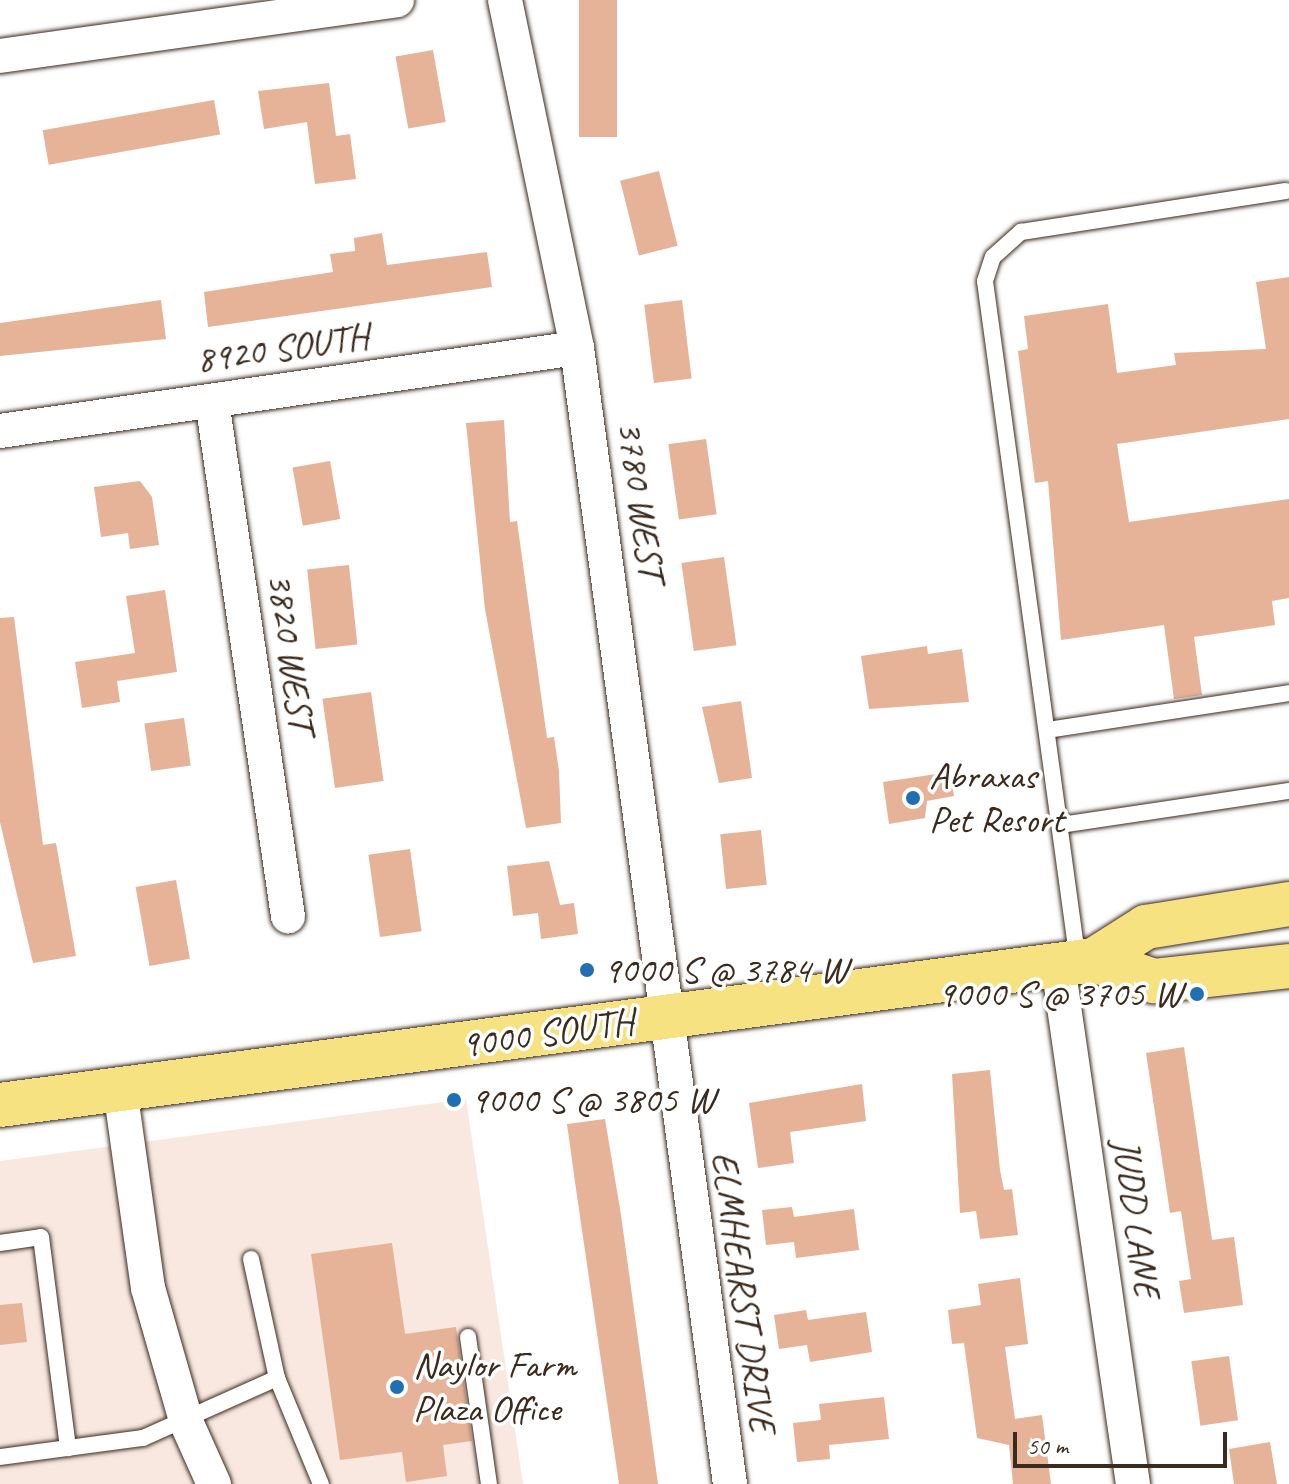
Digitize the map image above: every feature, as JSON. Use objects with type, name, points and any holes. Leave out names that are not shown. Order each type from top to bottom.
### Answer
[{"type":"main road","name":"9000 SOUTH","points":[[0,1105],[1077,962],[1146,927],[1289,904]]},
{"type":"main road","name":"9000 SOUTH","points":[[1077,962],[1154,981],[1289,966]]},
{"type":"street","points":[[0,56],[397,0]]},
{"type":"street","name":"3780 WEST","points":[[505,0],[577,348],[666,1017]]},
{"type":"street","name":"8920 SOUTH","points":[[0,431],[577,348]]},
{"type":"street","name":"3820 WEST","points":[[212,401],[288,916]]},
{"type":"street","name":"JUDD LANE","points":[[1077,962],[1133,1484]]},
{"type":"street","name":"ELMHEARST DRIVE","points":[[666,1017],[730,1484]]},
{"type":"street","points":[[120,1089],[148,1288],[187,1424],[214,1484]]},
{"type":"lane","points":[[1077,962],[1061,825],[985,281],[993,257],[1021,232],[1286,191]]},
{"type":"lane","points":[[1048,730],[1289,693]]},
{"type":"lane","points":[[1061,825],[1289,791]]},
{"type":"lane","points":[[0,1243],[41,1237],[68,1448]]},
{"type":"lane","points":[[251,1259],[277,1378],[321,1484]]},
{"type":"lane","points":[[468,1337],[489,1484]]},
{"type":"lane","points":[[0,1457],[68,1448],[187,1424],[277,1378]]},
{"type":"shaded area","points":[[466,1099],[523,1484],[0,1484],[0,1161]]},
{"type":"building","points":[[579,0],[617,0],[617,137],[579,137]]},
{"type":"building","points":[[433,50],[446,122],[408,128],[396,57]]},
{"type":"building","points":[[329,83],[336,136],[350,134],[356,179],[315,184],[307,122],[264,129],[258,91]]},
{"type":"building","points":[[214,100],[220,134],[49,165],[43,130]]},
{"type":"building","points":[[659,171],[678,246],[639,255],[620,181]]},
{"type":"building","points":[[382,233],[387,265],[487,252],[492,287],[208,327],[204,292],[333,272],[330,254],[355,251],[354,238]]},
{"type":"building","points":[[1289,277],[1289,419],[1117,444],[1129,522],[1289,499],[1289,598],[1272,601],[1275,625],[1194,637],[1202,695],[1174,699],[1164,625],[1061,640],[1048,481],[1035,483],[1018,351],[1028,349],[1024,316],[1108,304],[1117,373],[1176,365],[1174,353],[1266,349],[1256,282]]},
{"type":"building","points":[[161,300],[166,339],[0,356],[0,323]]},
{"type":"building","points":[[682,300],[692,378],[654,383],[644,305]]},
{"type":"building","points":[[504,420],[510,522],[517,521],[547,738],[554,737],[559,771],[561,823],[526,828],[485,609],[466,423]]},
{"type":"building","points":[[706,439],[717,514],[679,520],[668,444]]},
{"type":"building","points":[[330,461],[340,519],[303,526],[293,468]]},
{"type":"building","points":[[140,481],[152,497],[159,545],[130,549],[128,533],[101,537],[94,487]]},
{"type":"building","points":[[724,557],[736,645],[694,651],[681,563]]},
{"type":"building","points":[[349,565],[357,645],[316,649],[307,569]]},
{"type":"building","points":[[165,590],[177,672],[117,681],[120,702],[82,708],[75,662],[135,653],[126,596]]},
{"type":"building","points":[[14,617],[43,845],[56,843],[76,956],[33,963],[0,822],[0,618]]},
{"type":"building","points":[[927,646],[928,654],[962,649],[969,702],[869,709],[861,656]]},
{"type":"building","points":[[371,692],[384,781],[335,788],[322,699]]},
{"type":"building","points":[[741,701],[752,778],[719,783],[702,707]]},
{"type":"building","points":[[184,718],[191,766],[151,771],[144,724]]},
{"type":"building","name":"Abraxas Pet Resort","points":[[950,772],[954,796],[927,801],[925,818],[889,824],[883,782]]},
{"type":"building","points":[[761,830],[767,885],[726,889],[720,834]]},
{"type":"building","points":[[410,849],[422,931],[380,937],[368,855]]},
{"type":"building","points":[[549,861],[560,905],[574,903],[578,934],[541,939],[538,913],[513,916],[507,866]]},
{"type":"building","points":[[176,880],[190,959],[150,966],[136,887]]},
{"type":"building","points":[[1184,1047],[1212,1240],[1234,1237],[1243,1305],[1184,1313],[1179,1281],[1191,1279],[1181,1211],[1170,1213],[1146,1053]]},
{"type":"building","points":[[990,1070],[1000,1170],[1004,1190],[1012,1189],[1018,1235],[980,1239],[976,1211],[960,1213],[952,1074]]},
{"type":"building","points":[[862,1084],[866,1121],[790,1132],[794,1163],[758,1168],[749,1103]]},
{"type":"building","points":[[605,1119],[658,1484],[619,1484],[576,1189],[567,1124]]},
{"type":"building","points":[[792,1207],[794,1217],[854,1209],[859,1250],[796,1258],[794,1242],[766,1245],[762,1210]]},
{"type":"building","name":"Naylor Farm Plaza Office","points":[[392,1243],[405,1334],[456,1327],[472,1441],[443,1445],[447,1476],[406,1482],[402,1452],[340,1460],[311,1254]]},
{"type":"building","points":[[1020,1278],[1028,1344],[1005,1347],[1015,1419],[1042,1415],[1051,1484],[1013,1484],[1009,1445],[977,1438],[964,1343],[952,1344],[948,1310],[981,1305],[978,1284]]},
{"type":"building","points":[[22,1303],[27,1342],[0,1345],[0,1305]]},
{"type":"building","points":[[806,1310],[808,1320],[866,1312],[872,1352],[810,1362],[807,1345],[779,1349],[774,1315]]},
{"type":"building","points":[[1229,1356],[1238,1420],[1200,1426],[1191,1361]]},
{"type":"building","points":[[884,1397],[889,1439],[829,1445],[830,1459],[797,1462],[793,1423],[821,1420],[819,1404]]},
{"type":"building","points":[[1270,1442],[1277,1484],[1234,1484],[1229,1449]]},
{"type":"place","name":"Abraxas Pet Resort","points":[[913,798]]},
{"type":"place","name":"9000 S @ 3784 W","points":[[587,970]]},
{"type":"place","name":"9000 S @ 3705 W","points":[[1197,994]]},
{"type":"place","name":"9000 S @ 3805 W","points":[[454,1100]]},
{"type":"place","name":"Naylor Farm Plaza Office","points":[[397,1387]]}]
